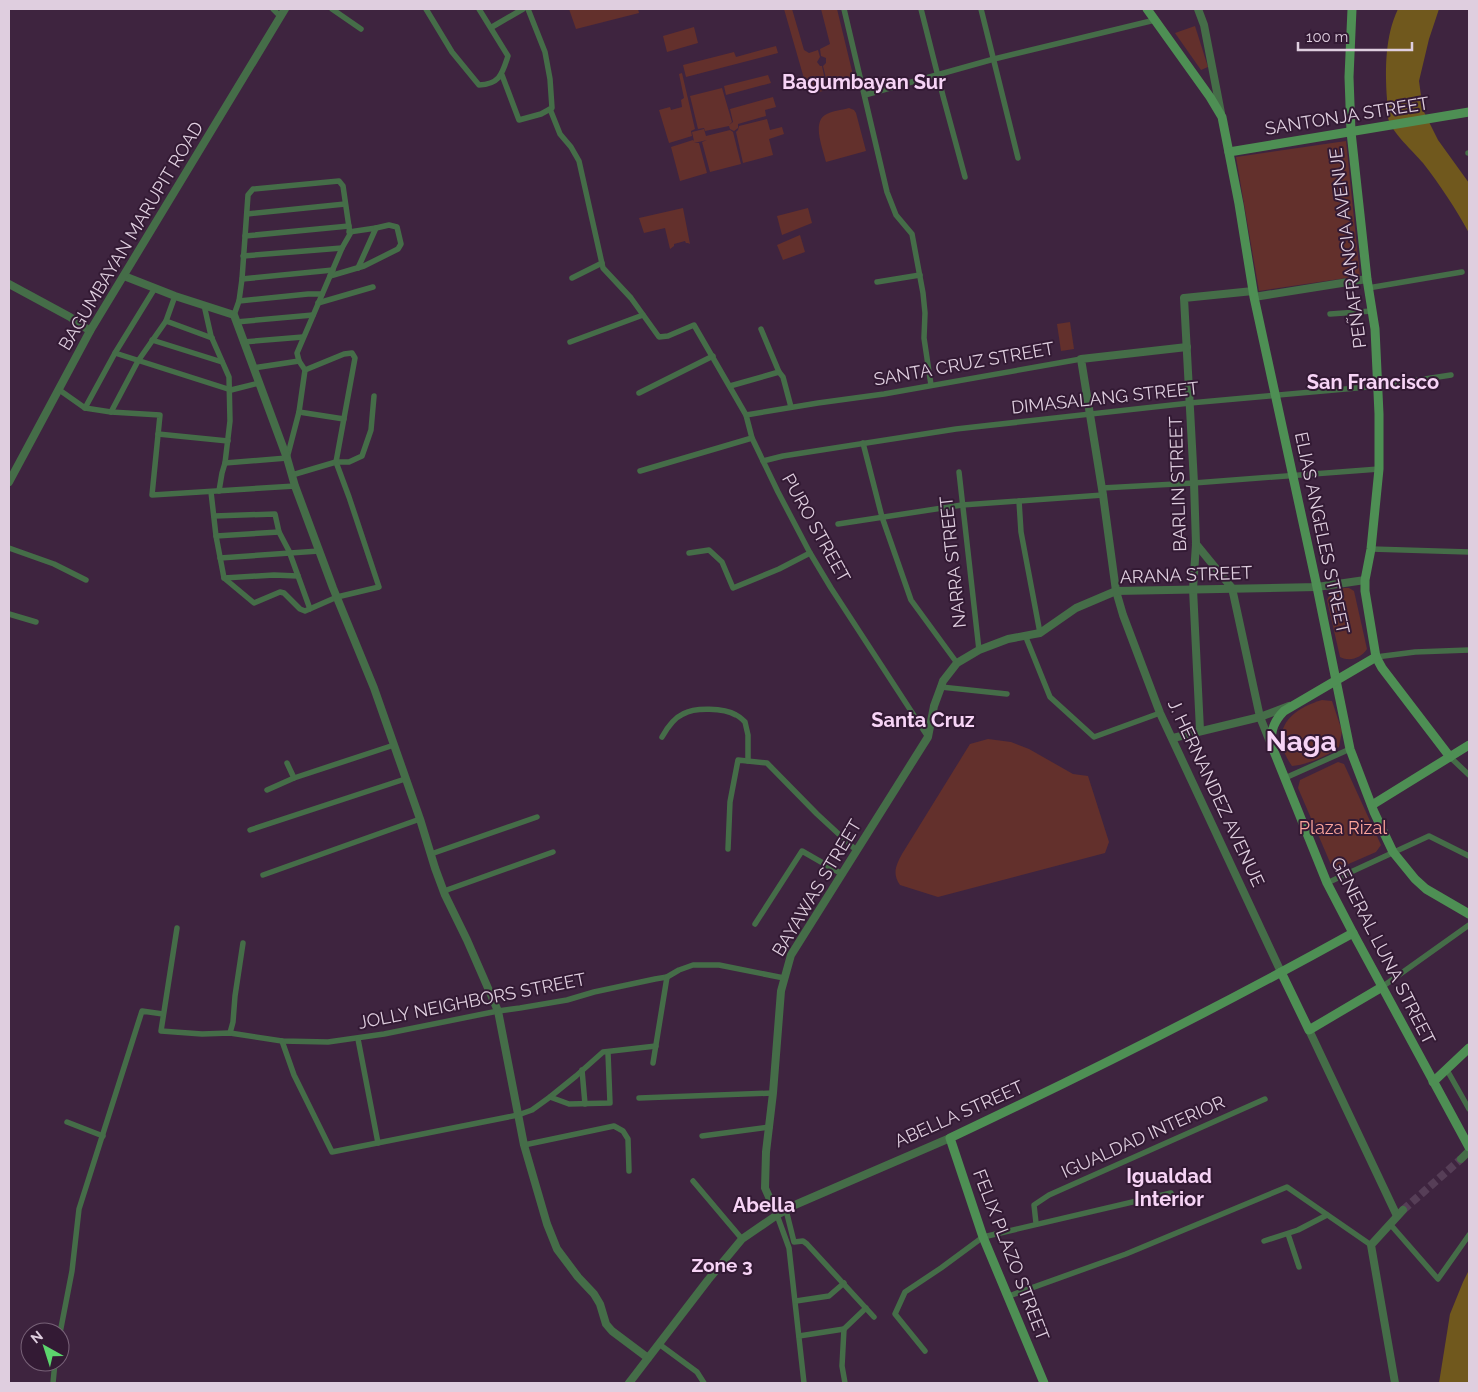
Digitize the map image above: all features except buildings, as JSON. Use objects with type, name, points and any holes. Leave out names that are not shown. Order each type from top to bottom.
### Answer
[{"type":"main road","name":"ELIAS ANGELES STREET","points":[[1147,9],[1210,97],[1222,117],[1253,294],[1337,680],[1350,749],[1393,852],[1415,879],[1426,889],[1469,914]]},
{"type":"main road","name":"PEÑAFRANCIA AVENUE","points":[[1352,9],[1349,60],[1351,132],[1375,329],[1379,386],[1379,469],[1365,591],[1376,657],[1382,668],[1450,757]]},
{"type":"main road","name":"SANTONJA STREET","points":[[1229,152],[1469,112]]},
{"type":"main road","points":[[1271,744],[1271,734],[1276,720],[1284,711],[1376,657]]},
{"type":"main road","name":"GENERAL LUNA STREET","points":[[1271,744],[1327,883],[1433,1082],[1467,1155]]},
{"type":"main road","points":[[1372,804],[1469,745]]},
{"type":"main road","name":"ABELLA STREET","points":[[950,1138],[1064,1084],[1353,933]]},
{"type":"main road","name":"J. HERNANDEZ AVENUE","points":[[1281,972],[1309,1030]]},
{"type":"main road","points":[[1309,1030],[1382,987]]},
{"type":"main road","points":[[1433,1082],[1469,1048]]},
{"type":"main road","name":"FELIX PLAZO STREET","points":[[950,1138],[984,1237],[1044,1383]]},
{"type":"street","points":[[273,9],[280,16]]},
{"type":"street","name":"BAGUMBAYAN MARUPIT ROAD","points":[[9,482],[90,331],[285,9]]},
{"type":"street","points":[[332,9],[361,29]]},
{"type":"street","points":[[426,9],[452,52],[479,85],[490,84],[502,75],[508,56],[480,9]]},
{"type":"street","points":[[492,27],[523,9]]},
{"type":"street","points":[[502,75],[519,120],[542,114],[552,108],[552,95],[545,52],[528,9]]},
{"type":"street","points":[[844,9],[887,192],[896,215],[912,234],[925,313],[924,338],[931,385]]},
{"type":"street","points":[[921,9],[965,176]]},
{"type":"street","points":[[981,9],[1018,158]]},
{"type":"street","points":[[1198,9],[1204,25],[1222,117]]},
{"type":"street","points":[[864,95],[1155,20]]},
{"type":"street","points":[[550,109],[560,134],[571,146],[579,161],[603,268],[625,290],[644,315],[570,342]]},
{"type":"street","points":[[287,458],[299,412],[305,370],[299,361],[297,353],[349,229],[343,186],[339,181],[253,190],[248,195],[242,279],[235,319],[287,458],[295,486],[319,551],[394,745],[444,891],[498,1011],[524,1145],[547,1224],[557,1249],[600,1304],[606,1324],[612,1331],[648,1358]]},
{"type":"street","points":[[247,214],[345,204]]},
{"type":"street","points":[[242,279],[331,273],[358,268],[398,249],[401,244],[397,227],[389,225],[376,228],[245,236]]},
{"type":"street","points":[[358,268],[376,228]]},
{"type":"street","points":[[243,256],[342,248]]},
{"type":"street","points":[[572,278],[602,263]]},
{"type":"street","points":[[1253,294],[1462,272]]},
{"type":"street","points":[[877,282],[920,275]]},
{"type":"street","points":[[124,276],[204,305],[235,319],[313,315]]},
{"type":"street","points":[[9,284],[70,317],[90,331]]},
{"type":"street","points":[[318,303],[373,287]]},
{"type":"street","points":[[84,408],[155,288]]},
{"type":"street","points":[[239,301],[322,294]]},
{"type":"street","name":"BARLIN STREET","points":[[1200,730],[1194,589],[1196,544],[1194,483],[1184,298],[1253,294]]},
{"type":"street","points":[[111,412],[138,361],[166,321],[175,296]]},
{"type":"street","points":[[204,305],[212,338],[229,377],[230,421],[225,463],[219,491]]},
{"type":"street","points":[[1330,314],[1372,310]]},
{"type":"street","name":"PURO STREET","points":[[644,315],[659,337],[668,336],[694,325],[746,415],[752,438],[810,553],[928,738]]},
{"type":"street","points":[[166,321],[212,338]]},
{"type":"street","points":[[761,329],[779,372],[783,377],[791,407]]},
{"type":"street","points":[[243,342],[303,337]]},
{"type":"street","points":[[152,340],[222,362]]},
{"type":"street","name":"SANTA CRUZ STREET","points":[[746,415],[884,394],[1081,359],[1187,347]]},
{"type":"street","points":[[115,353],[231,390],[259,383]]},
{"type":"street","points":[[211,492],[216,536],[224,578],[254,603],[280,592],[284,593],[300,609],[306,611],[337,597],[379,587],[336,462],[355,358],[352,353],[344,354],[305,370]]},
{"type":"street","points":[[639,394],[713,356]]},
{"type":"street","name":"J. HERNANDEZ AVENUE","points":[[1081,359],[1103,492],[1116,591],[1123,615],[1160,713],[1281,972]]},
{"type":"street","points":[[253,368],[299,361]]},
{"type":"street","points":[[730,386],[779,372]]},
{"type":"street","name":"DIMASALANG STREET","points":[[763,461],[783,456],[956,429],[1090,413],[1379,386],[1451,375]]},
{"type":"street","points":[[58,389],[84,408],[111,412],[160,415],[152,495],[295,486]]},
{"type":"street","points":[[292,475],[336,462],[349,462],[362,456],[371,430],[374,396]]},
{"type":"street","points":[[299,412],[344,419]]},
{"type":"street","points":[[158,434],[228,441]]},
{"type":"street","points":[[640,471],[752,438]]},
{"type":"street","points":[[863,443],[882,517],[911,600],[957,662]]},
{"type":"street","points":[[225,463],[287,458]]},
{"type":"street","points":[[838,524],[962,505],[1194,483],[1379,469]]},
{"type":"street","name":"NARRA STREET","points":[[959,472],[978,650]]},
{"type":"street","points":[[1019,501],[1021,532],[1040,633]]},
{"type":"street","points":[[214,516],[275,514],[279,532],[290,554],[310,609]]},
{"type":"street","points":[[216,536],[279,532]]},
{"type":"street","name":"GENERAL LUNA STREET","points":[[1196,544],[1232,588],[1260,716],[1271,744]]},
{"type":"street","points":[[9,548],[54,564],[86,580]]},
{"type":"street","points":[[1371,549],[1469,552]]},
{"type":"street","points":[[689,552],[709,550],[722,562],[734,588],[780,569],[810,553]]},
{"type":"street","points":[[220,558],[319,551]]},
{"type":"street","points":[[224,578],[274,575],[298,576]]},
{"type":"street","name":"ARANA STREET","points":[[928,738],[934,706],[943,681],[957,662],[978,650],[1025,635],[1040,633],[1076,608],[1116,591],[1317,587],[1365,580]]},
{"type":"street","points":[[9,614],[36,622]]},
{"type":"street","points":[[1025,635],[1050,697],[1094,737],[1160,713]]},
{"type":"street","points":[[1376,657],[1415,652],[1469,650]]},
{"type":"street","points":[[941,687],[1007,694]]},
{"type":"street","points":[[1172,738],[1260,716],[1292,705]]},
{"type":"street","points":[[662,736],[668,727],[682,714],[696,709],[708,709],[735,714],[745,722],[748,735],[748,761]]},
{"type":"street","name":"BAYAWAS STREET","points":[[777,1215],[765,1188],[766,1152],[770,1127],[780,1000],[791,955],[928,738]]},
{"type":"street","points":[[267,790],[294,778],[394,745]]},
{"type":"street","points":[[1285,778],[1350,749]]},
{"type":"street","points":[[1450,757],[1469,775]]},
{"type":"street","points":[[728,849],[730,802],[738,760],[767,763],[817,814],[856,850]]},
{"type":"street","points":[[287,763],[294,778]]},
{"type":"street","points":[[250,830],[405,779]]},
{"type":"street","points":[[431,854],[537,817]]},
{"type":"street","points":[[263,875],[420,819]]},
{"type":"street","points":[[1327,883],[1429,836],[1469,856]]},
{"type":"street","points":[[755,924],[802,851],[842,874]]},
{"type":"street","points":[[444,891],[553,852]]},
{"type":"street","points":[[1382,987],[1469,925]]},
{"type":"street","points":[[62,1322],[72,1271],[79,1209],[142,1011],[163,1014],[177,928]]},
{"type":"street","points":[[230,1033],[243,943]]},
{"type":"street","name":"JOLLY NEIGHBORS STREET","points":[[163,1014],[161,1031],[202,1034],[230,1033],[282,1041],[328,1042],[358,1039],[498,1011],[567,1000],[594,992],[666,978],[693,964],[719,965],[784,978]]},
{"type":"street","points":[[653,1063],[666,978]]},
{"type":"street","name":"J. HERNANDEZ AVENUE","points":[[1309,1030],[1397,1216]]},
{"type":"street","points":[[358,1039],[378,1143]]},
{"type":"street","points":[[282,1041],[294,1075],[332,1152],[518,1116],[532,1110],[550,1097],[602,1052],[656,1046]]},
{"type":"street","points":[[550,1097],[569,1104],[610,1103],[608,1052]]},
{"type":"street","points":[[582,1070],[585,1104]]},
{"type":"street","points":[[1447,1070],[1469,1109]]},
{"type":"street","points":[[639,1098],[773,1094]]},
{"type":"street","name":"IGUALDAD INTERIOR","points":[[1036,1224],[1034,1204],[1265,1099]]},
{"type":"street","points":[[67,1122],[103,1136]]},
{"type":"street","points":[[524,1145],[614,1126],[623,1131],[628,1139],[628,1171]]},
{"type":"street","points":[[702,1136],[770,1127]]},
{"type":"street","name":"ABELLA STREET","points":[[629,1383],[742,1239],[777,1215],[821,1193],[950,1138]]},
{"type":"street","points":[[693,1181],[742,1239]]},
{"type":"street","points":[[1009,1296],[1126,1254],[1287,1187],[1372,1245],[1395,1383]]},
{"type":"street","points":[[925,1351],[895,1314],[906,1292],[984,1237],[1171,1193]]},
{"type":"street","points":[[786,1210],[794,1242],[803,1241],[807,1244],[874,1317]]},
{"type":"street","points":[[1372,1245],[1403,1210]]},
{"type":"street","points":[[777,1215],[789,1248],[804,1383]]},
{"type":"street","points":[[1264,1241],[1288,1234],[1327,1215]]},
{"type":"street","points":[[781,1227],[790,1224]]},
{"type":"street","points":[[1390,1224],[1438,1279],[1469,1235]]},
{"type":"street","points":[[1288,1234],[1299,1267]]},
{"type":"street","points":[[796,1301],[829,1296],[844,1283]]},
{"type":"street","points":[[798,1336],[844,1330],[866,1308]]},
{"type":"street","points":[[844,1330],[842,1366],[845,1383]]},
{"type":"street","points":[[660,1344],[697,1372],[704,1383]]},
{"type":"green space","points":[[569,9],[638,9],[639,13],[576,29]]},
{"type":"green space","points":[[784,9],[792,9],[804,50],[809,53],[818,50],[820,57],[817,62],[822,66],[827,90],[815,93],[807,89]]},
{"type":"green space","points":[[821,9],[837,9],[853,75],[850,82],[829,90],[823,66],[826,63],[826,58],[821,56],[820,49],[830,44]]},
{"type":"green space","points":[[1195,26],[1208,67],[1201,70],[1175,33]]},
{"type":"green space","points":[[694,27],[698,43],[667,52],[663,36]]},
{"type":"green space","points":[[776,46],[778,53],[686,77],[683,65],[734,52],[736,57]]},
{"type":"green space","points":[[682,73],[695,129],[691,131],[692,136],[669,143],[659,110],[670,107],[671,110],[682,107],[681,100],[684,98],[679,74]]},
{"type":"green space","points":[[768,75],[771,83],[726,95],[724,86]]},
{"type":"green space","points":[[722,88],[732,122],[729,125],[733,122],[730,109],[773,97],[776,107],[765,110],[766,116],[738,124],[738,128],[734,131],[729,126],[705,131],[704,128],[698,129],[690,96]]},
{"type":"green space","points":[[849,108],[856,113],[866,151],[826,162],[819,130],[821,119],[830,112]]},
{"type":"green space","points":[[767,119],[770,130],[782,127],[784,134],[769,139],[773,155],[743,163],[736,132],[739,126]]},
{"type":"green space","points":[[704,129],[706,136],[730,130],[733,132],[741,164],[710,172],[702,142],[707,140],[694,143],[699,143],[707,173],[680,181],[671,147],[694,141],[692,132]]},
{"type":"green space","points":[[1346,141],[1360,276],[1259,291],[1236,157]]},
{"type":"green space","points":[[683,208],[690,244],[685,241],[674,244],[670,249],[665,228],[644,233],[639,218]]},
{"type":"green space","points":[[808,208],[812,223],[782,235],[777,216]]},
{"type":"green space","points":[[800,235],[805,252],[783,260],[777,245]]},
{"type":"green space","points":[[1070,322],[1074,349],[1061,351],[1057,324]]},
{"type":"green space","points":[[1344,588],[1354,591],[1367,649],[1358,657],[1351,659],[1340,657],[1327,600],[1334,592]]},
{"type":"green space","points":[[1322,700],[1332,701],[1342,731],[1339,747],[1317,760],[1292,766],[1285,754],[1282,743],[1282,733],[1285,724],[1291,716],[1300,710]]},
{"type":"green space","points":[[988,739],[1011,742],[1029,749],[1073,774],[1088,776],[1109,842],[1105,853],[938,897],[900,885],[896,877],[896,870],[902,854],[970,744]]},
{"type":"green space","name":"Plaza Rizal","points":[[1338,762],[1344,764],[1381,845],[1376,852],[1337,869],[1332,867],[1298,788],[1300,780]]},
{"type":"shaded area","points":[[1398,9],[1439,9],[1429,39],[1419,81],[1423,110],[1438,140],[1469,183],[1469,233],[1436,180],[1398,136],[1388,118],[1386,76],[1388,41]]},
{"type":"shaded area","points":[[1469,1270],[1469,1383],[1439,1383],[1450,1314]]},
{"type":"tunnel","points":[[1403,1210],[1461,1159]]},
{"type":"district","name":"Bagumbayan Sur","points":[[864,82]]},
{"type":"district","name":"San Francisco","points":[[1373,382]]},
{"type":"district","name":"Santa Cruz","points":[[923,720]]},
{"type":"district","name":"Naga","points":[[1301,741]]},
{"type":"district","name":"Igualdad Interior","points":[[1169,1188]]},
{"type":"district","name":"Abella","points":[[764,1205]]},
{"type":"district","name":"Zone 3","points":[[722,1265]]}]
